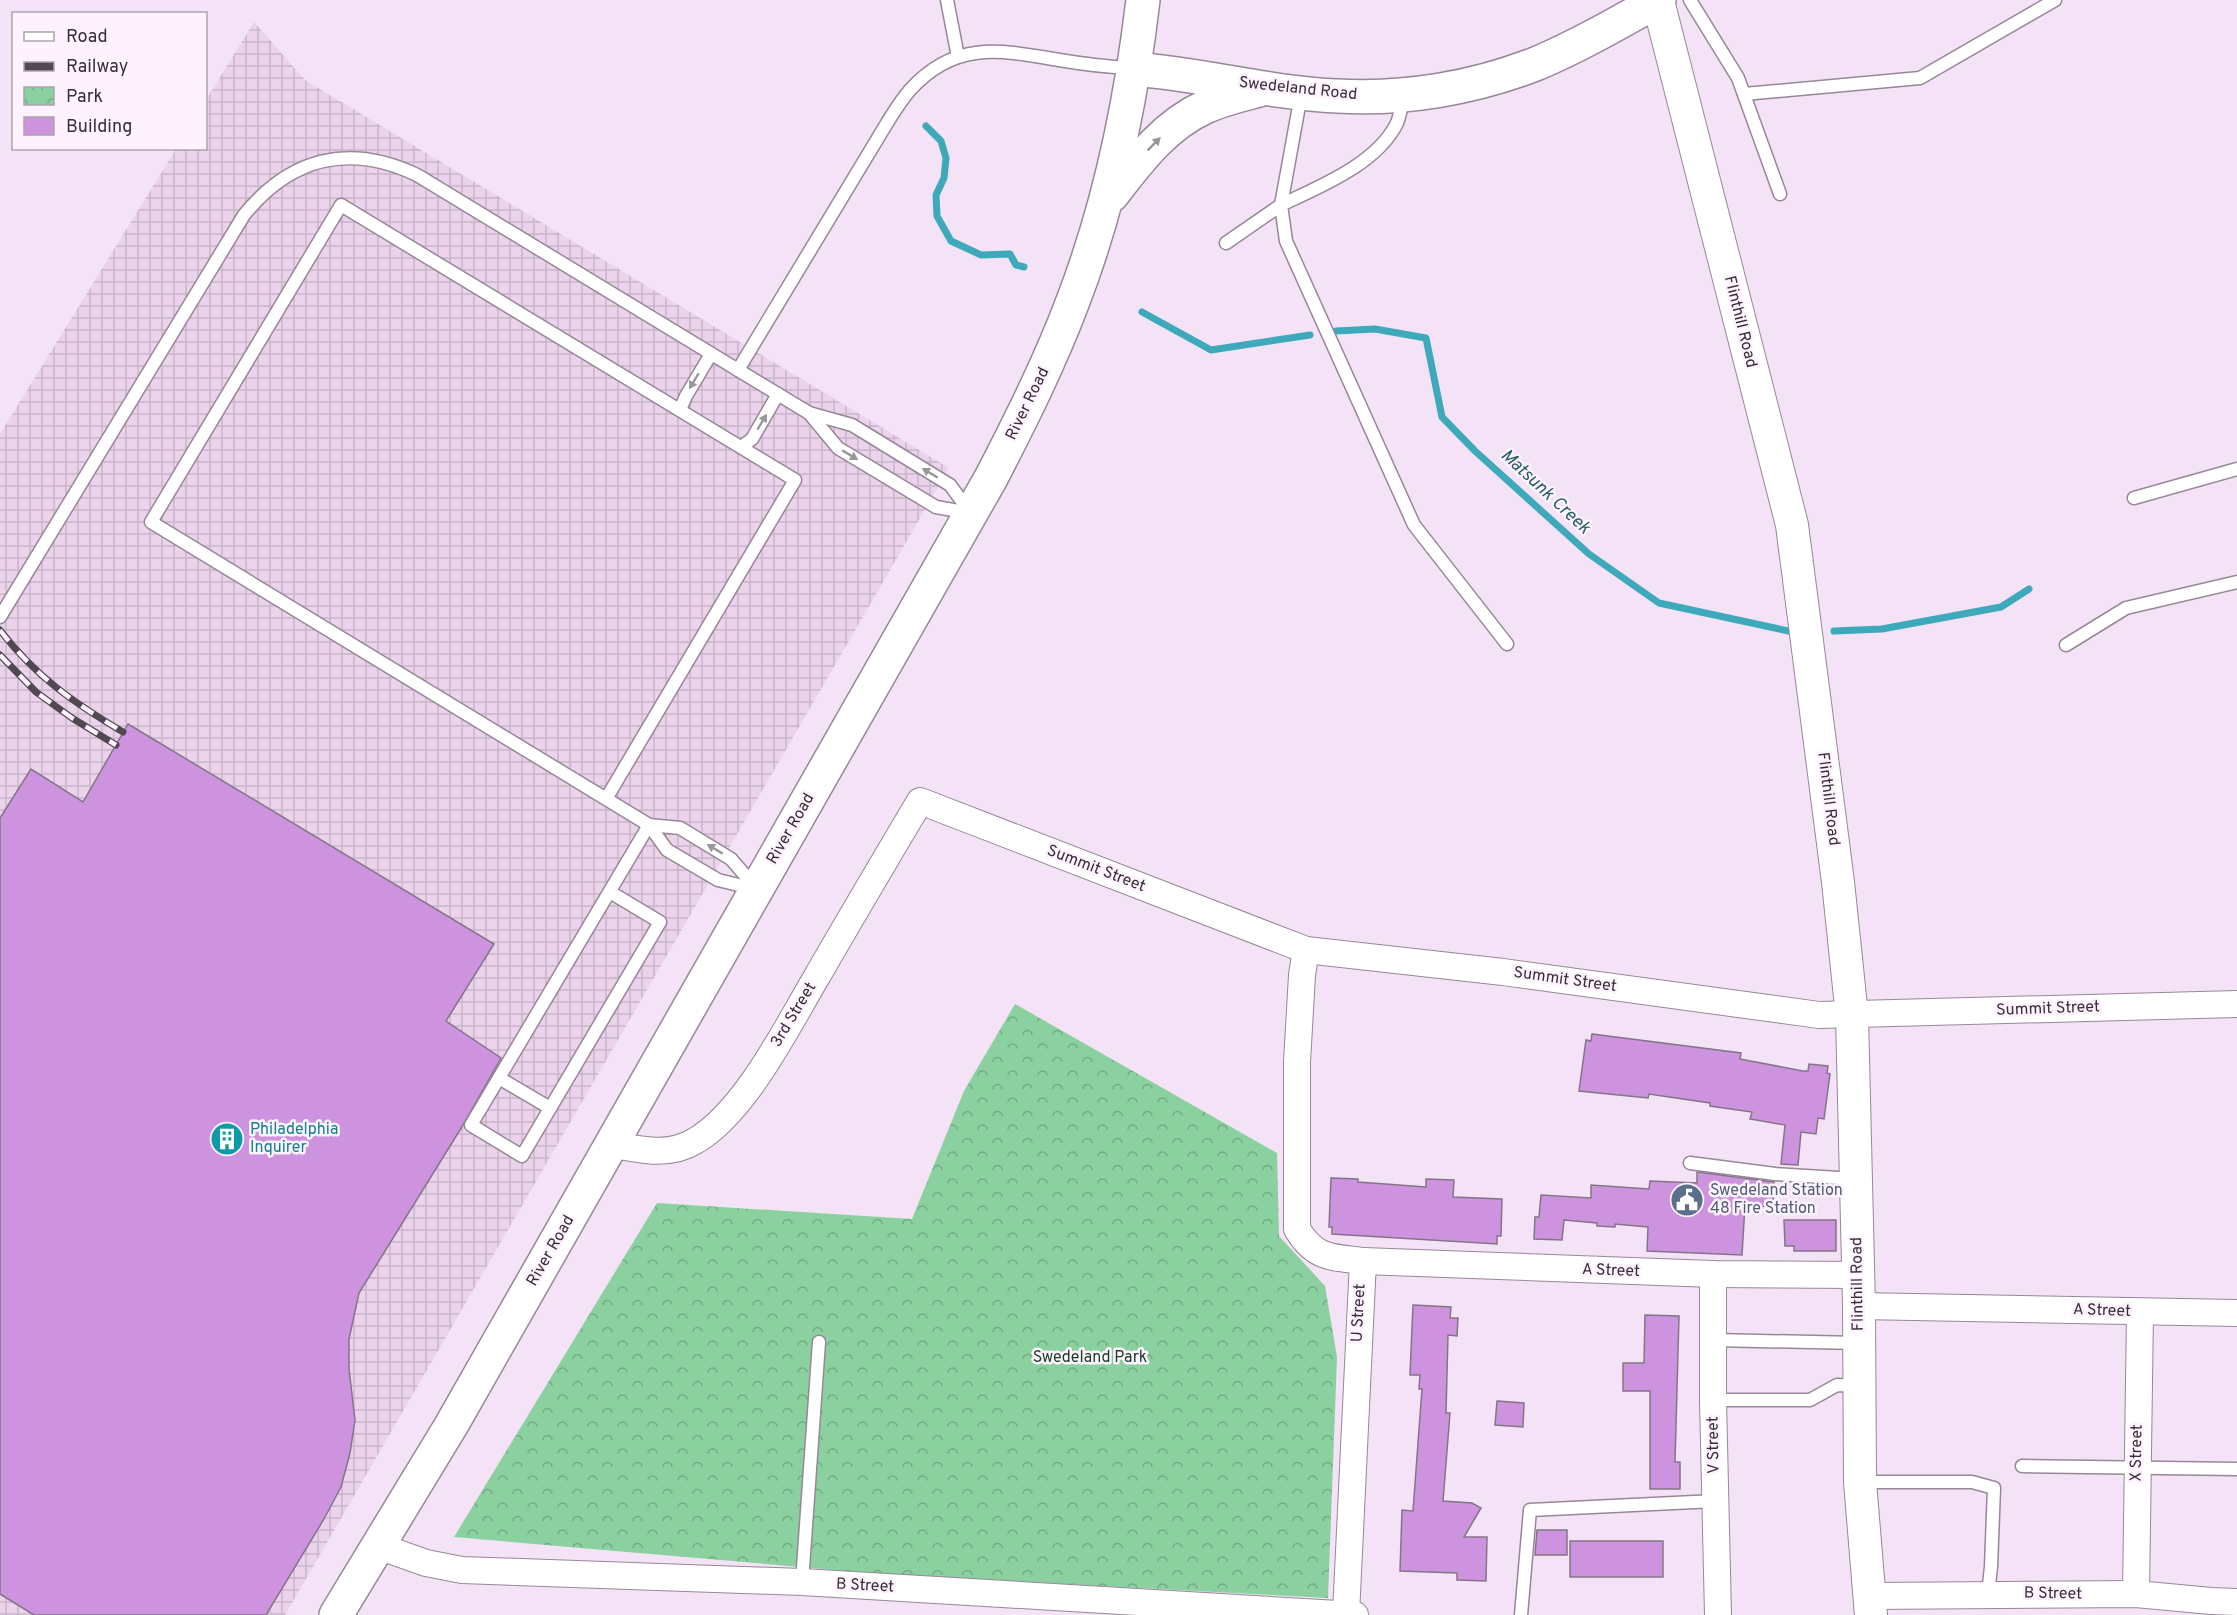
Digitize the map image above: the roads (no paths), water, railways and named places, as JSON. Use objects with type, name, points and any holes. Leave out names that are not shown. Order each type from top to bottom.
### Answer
[{"type":"main road","name":"River Road","points":[[336,1615],[452,1424],[971,513],[1013,435],[1055,345],[1090,253],[1104,206],[1133,69],[1143,0]]},
{"type":"main road","name":"Swedeland Road","points":[[1133,69],[1168,71],[1301,93],[1346,96],[1405,95],[1474,83],[1536,63],[1570,48],[1659,1]]},
{"type":"main road","points":[[1104,206],[1143,155],[1173,126],[1206,106],[1267,88]]},
{"type":"street","name":"Flinthill Road","points":[[1659,1],[1792,525],[1838,882],[1852,1016],[1859,1275],[1860,1482],[1870,1606]]},
{"type":"street","name":"Summit Street","points":[[920,801],[1306,950],[1503,972],[1819,1015],[1852,1016],[2237,1004]]},
{"type":"street","name":"3rd Street","points":[[611,1144],[639,1150],[668,1151],[694,1142],[724,1118],[740,1100],[776,1045],[920,801]]},
{"type":"street","name":"U Street","points":[[1306,950],[1302,975],[1297,1062],[1297,1229],[1306,1243],[1321,1255],[1363,1261],[1350,1615]]},
{"type":"street","name":"A Street","points":[[1363,1261],[1713,1274],[1859,1275]]},
{"type":"street","name":"V Street","points":[[1713,1274],[1713,1400],[1718,1615]]},
{"type":"street","name":"A Street","points":[[1859,1306],[2237,1313]]},
{"type":"street","name":"X Street","points":[[2136,1594],[2140,1312]]},
{"type":"street","name":"B Street","points":[[378,1546],[426,1563],[462,1570],[802,1582],[1350,1615]]},
{"type":"street","name":"B Street","points":[[1870,1606],[1988,1593],[2089,1605],[2136,1594],[2211,1608],[2237,1602]]},
{"type":"lane","points":[[1690,0],[1738,78],[1780,194]]},
{"type":"lane","points":[[1744,94],[1920,78],[2055,0]]},
{"type":"lane","points":[[945,2],[958,57]]},
{"type":"lane","points":[[738,370],[898,105],[926,75],[958,57],[993,50],[1096,66],[1133,69]]},
{"type":"lane","points":[[1301,93],[1281,206],[1286,241],[1414,525],[1507,644]]},
{"type":"lane","points":[[1226,243],[1281,206],[1355,169],[1387,137],[1397,123],[1405,95]]},
{"type":"lane","points":[[0,617],[244,215],[276,182],[316,162],[356,157],[398,166],[417,175],[809,413],[852,425],[950,484],[971,513]]},
{"type":"lane","points":[[606,799],[795,480],[341,205],[151,522],[606,799],[650,825],[667,849],[701,870],[718,880],[757,889]]},
{"type":"lane","points":[[680,410],[711,354]]},
{"type":"lane","points":[[741,447],[752,439],[778,394]]},
{"type":"lane","points":[[809,413],[838,448],[936,507],[971,513]]},
{"type":"lane","points":[[2134,498],[2237,469]]},
{"type":"lane","points":[[2066,645],[2126,608],[2237,582]]},
{"type":"lane","points":[[650,825],[680,828],[731,859],[757,889]]},
{"type":"lane","points":[[610,892],[660,922],[522,1156],[471,1125],[499,1078],[610,892],[650,825]]},
{"type":"lane","points":[[499,1078],[550,1108]]},
{"type":"lane","points":[[1690,1163],[1775,1174],[1856,1179]]},
{"type":"lane","points":[[1713,1340],[1859,1343]]},
{"type":"lane","points":[[802,1582],[819,1342]]},
{"type":"lane","points":[[1713,1400],[1810,1400],[1837,1385],[1860,1387]]},
{"type":"lane","points":[[2022,1466],[2237,1469]]},
{"type":"lane","points":[[1860,1482],[1972,1482],[1994,1488],[1988,1593]]},
{"type":"lane","points":[[1521,1615],[1530,1510],[1715,1501]]},
{"type":"waterway","name":"Matsunk Creek","points":[[926,126],[941,141],[946,158],[944,178],[936,195],[937,216],[951,241],[981,255],[1010,254],[1016,265],[1024,267]]},
{"type":"waterway","name":"Matsunk Creek","points":[[1142,312],[1211,350],[1310,335]]},
{"type":"waterway","name":"Matsunk Creek","points":[[1336,331],[1375,329],[1426,338],[1442,417],[1475,451],[1589,554],[1659,603],[1793,632]]},
{"type":"waterway","name":"Matsunk Creek","points":[[1834,631],[1882,629],[2001,607],[2029,589]]},
{"type":"railway","points":[[0,630],[41,675],[88,710],[123,732]]},
{"type":"railway","points":[[0,655],[36,692],[116,745]]},
{"type":"place","name":"Philadelphia Inquirer","points":[[227,1139]]},
{"type":"place","name":"Swedeland Station 48 Fire Station","points":[[1687,1200]]},
{"type":"park label","name":"Swedeland Park","points":[[1090,1358]]}]
